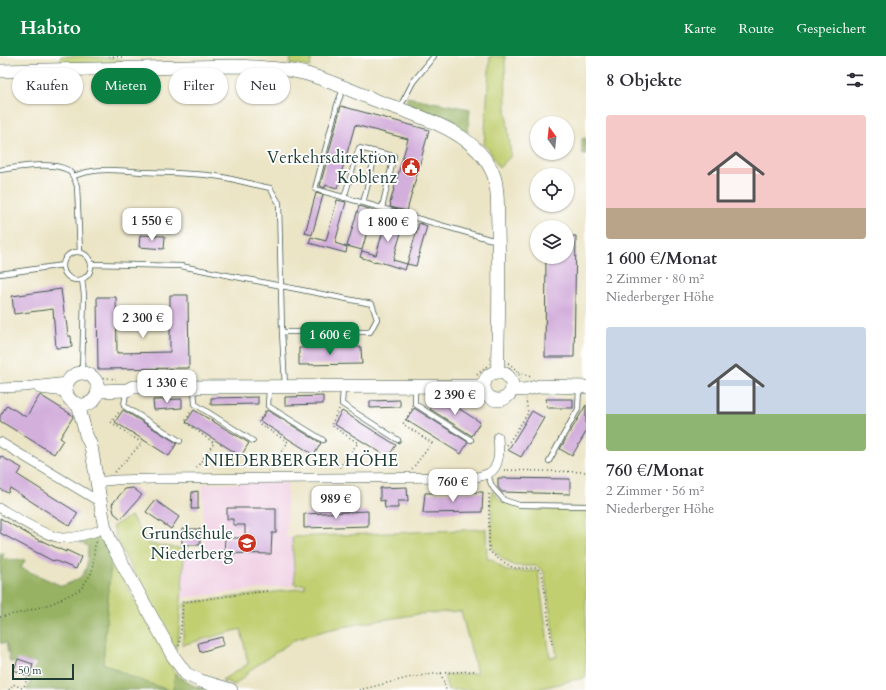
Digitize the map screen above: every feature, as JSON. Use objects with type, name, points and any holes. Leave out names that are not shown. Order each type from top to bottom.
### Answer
[{"type":"street","points":[[0,71],[201,66],[263,67],[307,74],[447,128],[466,140],[484,158],[494,176],[496,188],[498,240],[498,367],[485,380],[484,386],[486,394],[497,400],[505,398],[518,386],[530,383],[540,386],[582,387]]},
{"type":"street","points":[[498,367],[518,386]]},
{"type":"street","points":[[82,372],[90,375],[94,378],[97,387],[95,398],[83,404],[70,400],[68,397],[67,387],[73,375],[82,372]]},
{"type":"street","points":[[97,387],[126,383],[130,388],[269,386],[484,386]]},
{"type":"street","points":[[0,388],[67,387]]},
{"type":"street","points":[[83,404],[86,435],[91,446],[100,502],[102,533],[112,545],[171,653],[186,674],[201,681],[231,690]]},
{"type":"street","points":[[491,472],[499,459],[498,437]]},
{"type":"street","points":[[0,442],[100,502]]},
{"type":"street","name":"NIEDERBERGER HÖHE","points":[[96,482],[115,480],[194,478],[476,477],[491,472]]},
{"type":"street","points":[[0,508],[45,533],[62,538],[102,533]]},
{"type":"lane","points":[[399,109],[413,82],[434,56]]},
{"type":"lane","points":[[343,88],[314,189],[489,239],[498,240]]},
{"type":"lane","points":[[344,198],[359,148],[394,156],[382,208]]},
{"type":"lane","points":[[363,203],[376,152]]},
{"type":"lane","points":[[0,170],[38,165],[53,166],[68,170],[74,176],[77,186],[80,252]]},
{"type":"lane","points":[[74,176],[81,173],[95,171],[120,170],[222,177],[270,188],[278,203],[285,386]]},
{"type":"lane","points":[[80,252],[85,254],[91,264],[88,274],[82,279],[75,280],[67,276],[63,265],[67,256],[72,253],[80,252]]},
{"type":"lane","points":[[91,264],[181,266],[372,304],[377,319],[370,332],[282,332]]},
{"type":"lane","points":[[0,274],[63,265]]},
{"type":"lane","points":[[82,279],[84,295],[82,372]]},
{"type":"lane","points":[[269,386],[268,406],[324,440]]},
{"type":"lane","points":[[343,386],[342,404],[398,440]]},
{"type":"lane","points":[[416,386],[415,404],[471,440]]},
{"type":"lane","points":[[194,387],[195,404],[253,441]]},
{"type":"lane","points":[[549,461],[578,409],[582,387]]},
{"type":"lane","points":[[130,388],[124,406],[180,441]]},
{"type":"lane","points":[[491,472],[491,484],[494,489],[504,500],[519,506],[586,506]]},
{"type":"path","points":[[473,378],[484,370],[490,363],[498,367],[509,364],[518,372],[518,386],[528,413],[499,459]]},
{"type":"path","points":[[194,478],[195,470],[214,443],[185,422],[195,404]]},
{"type":"path","points":[[338,478],[338,469],[358,443],[331,424],[342,404]]},
{"type":"path","points":[[411,477],[412,470],[432,443],[403,424],[415,404]]},
{"type":"path","points":[[115,480],[115,471],[142,443],[111,422],[124,406]]},
{"type":"path","points":[[267,478],[268,470],[288,442],[258,423],[268,406]]},
{"type":"path","points":[[491,472],[586,472]]},
{"type":"path","points":[[491,484],[489,497],[489,551],[500,560],[514,568],[537,568],[542,573],[552,644]]},
{"type":"path","points":[[0,617],[24,612],[53,603],[81,589],[92,572],[96,545],[102,533]]},
{"type":"path","points":[[171,653],[178,650],[184,602],[267,591]]},
{"type":"path","points":[[359,690],[412,677],[441,673],[475,671]]},
{"type":"path","points":[[441,673],[446,690]]},
{"type":"path","points":[[9,690],[13,684],[22,688],[25,685],[27,678]]},
{"type":"shaded area","name":"Grundschule Niederberg","points":[[287,482],[287,537],[292,537],[295,585],[182,598],[184,557],[203,555],[203,484]]},
{"type":"green space","points":[[61,56],[122,59],[122,63],[61,64]]},
{"type":"green space","points":[[291,56],[312,56],[310,67],[290,64]]},
{"type":"green space","points":[[490,56],[505,56],[506,108],[511,156],[499,168],[488,148],[484,146]]},
{"type":"green space","points":[[407,97],[470,109],[468,133],[442,118],[410,105],[407,102]]},
{"type":"green space","points":[[586,138],[586,154],[582,154],[582,139]]},
{"type":"green space","points":[[492,491],[500,500],[519,507],[586,508],[586,677],[534,690],[448,690],[444,675],[477,673],[461,611],[419,614],[375,621],[327,630],[294,640],[253,668],[235,685],[222,680],[248,664],[241,629],[182,645],[185,620],[185,603],[305,588],[305,584],[295,585],[292,537],[486,529],[487,559],[491,559],[506,571],[538,571],[550,657],[557,657],[544,572],[537,566],[515,566],[504,560],[492,549]]},
{"type":"green space","points":[[131,516],[149,544],[186,549],[184,557],[179,632],[176,649],[116,538],[113,526]]},
{"type":"green space","points":[[102,534],[105,545],[111,557],[103,663],[131,677],[168,690],[27,690],[37,662],[10,662],[6,643],[0,643],[0,553],[4,554],[2,559],[25,560],[21,568],[62,586],[76,580],[81,576],[86,568],[88,546],[78,541]]},
{"type":"green space","points":[[111,557],[175,673],[173,690],[164,689],[131,677],[103,663]]},
{"type":"green space","points":[[175,673],[191,684],[210,690],[173,690]]},
{"type":"building","points":[[341,106],[429,130],[407,211],[390,207],[390,203],[408,139],[355,125],[337,188],[326,185],[325,188],[320,186]]},
{"type":"building","points":[[316,193],[323,195],[312,235],[305,233]]},
{"type":"building","points":[[337,200],[346,202],[335,243],[347,247],[346,253],[309,243],[311,237],[326,241]]},
{"type":"building","points":[[359,206],[373,210],[362,250],[347,246]]},
{"type":"building","points":[[388,214],[405,219],[393,260],[407,264],[405,270],[360,257],[362,251],[376,255]]},
{"type":"building","points":[[419,223],[427,226],[416,266],[407,264]]},
{"type":"building","points":[[140,235],[165,236],[164,249],[139,247]]},
{"type":"building","points":[[574,236],[576,236],[574,357],[545,357],[546,264],[574,264]]},
{"type":"building","points":[[61,289],[68,336],[71,336],[72,347],[56,348],[53,309],[14,314],[12,296]]},
{"type":"building","points":[[170,295],[188,295],[189,368],[98,369],[97,297],[116,297],[117,353],[170,352]]},
{"type":"building","points":[[361,347],[362,364],[299,365],[299,348]]},
{"type":"building","points":[[40,395],[73,417],[60,438],[63,440],[54,454],[0,421],[0,416],[7,405],[26,417]]},
{"type":"building","points":[[323,396],[323,404],[285,405],[285,397]]},
{"type":"building","points":[[439,396],[480,422],[472,436],[430,409]]},
{"type":"building","points":[[258,397],[258,404],[211,405],[211,398]]},
{"type":"building","points":[[182,399],[182,408],[154,410],[153,400]]},
{"type":"building","points":[[546,399],[573,399],[573,408],[547,408]]},
{"type":"building","points":[[400,400],[400,407],[370,408],[370,401]]},
{"type":"building","points":[[586,405],[586,432],[572,456],[560,449]]},
{"type":"building","points":[[414,408],[468,442],[461,454],[406,420]]},
{"type":"building","points":[[123,410],[177,443],[169,456],[115,422]]},
{"type":"building","points":[[194,410],[249,443],[241,456],[186,422]]},
{"type":"building","points":[[267,410],[321,443],[314,455],[260,421]]},
{"type":"building","points":[[342,411],[396,445],[388,457],[334,424]]},
{"type":"building","points":[[532,411],[544,418],[521,457],[508,450]]},
{"type":"building","points":[[0,456],[22,468],[18,475],[78,513],[70,526],[10,488],[8,493],[0,489]]},
{"type":"building","points":[[498,478],[570,479],[570,494],[502,492],[498,487]]},
{"type":"building","points":[[407,487],[408,501],[398,501],[398,508],[385,508],[384,500],[380,501],[380,488]]},
{"type":"building","points":[[133,488],[142,495],[121,519],[114,513],[112,504],[125,489]]},
{"type":"building","points":[[198,491],[198,509],[191,509],[192,492]]},
{"type":"building","points":[[483,492],[482,512],[423,513],[425,493]]},
{"type":"building","points":[[155,500],[179,517],[171,529],[146,512]]},
{"type":"building","points":[[227,508],[276,508],[276,533],[272,533],[271,554],[224,553],[225,538],[245,538],[245,525],[233,525],[233,519],[227,519]]},
{"type":"building","points":[[368,511],[368,526],[304,528],[304,514]]},
{"type":"building","points":[[0,518],[40,541],[81,557],[76,569],[53,561],[0,533]]},
{"type":"building","points":[[182,529],[200,529],[200,545],[182,545]]},
{"type":"building","points":[[222,637],[224,645],[200,652],[198,643]]},
{"type":"building","points":[[18,659],[33,664],[30,677],[14,670]]},
{"type":"place","name":"Verkehrsdirektion Koblenz","points":[[411,167]]},
{"type":"place","name":"Grundschule Niederberg","points":[[247,543]]}]
